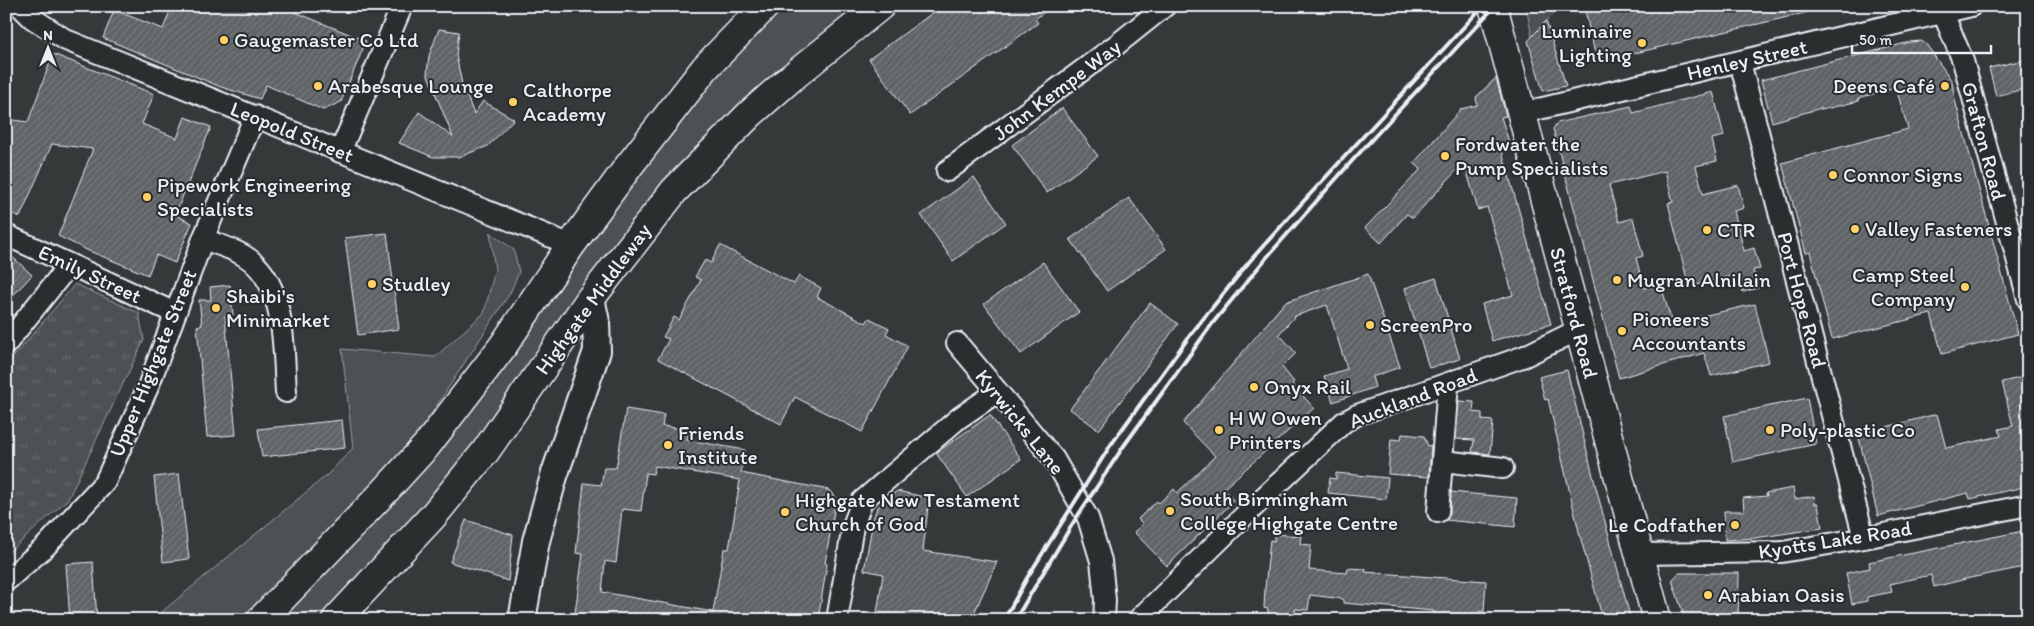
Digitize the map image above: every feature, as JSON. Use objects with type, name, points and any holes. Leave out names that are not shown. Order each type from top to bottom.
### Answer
[{"type":"highway","points":[[262,620],[385,491],[426,445],[503,346],[571,245],[628,167],[706,68],[765,6]]},
{"type":"highway","name":"Highgate Middleway","points":[[336,620],[433,516],[485,452],[591,298],[674,191],[750,114],[880,6]]},
{"type":"highway","name":"Stratford Road","points":[[1493,6],[1657,620]]},
{"type":"street","name":"Leopold Street","points":[[20,6],[32,18],[66,40],[126,66],[255,116],[571,245]]},
{"type":"street","points":[[340,152],[402,6]]},
{"type":"street","name":"John Kempe Way","points":[[947,171],[1115,46],[1165,6]]},
{"type":"street","name":"Henley Street","points":[[1522,112],[1740,62],[1930,12],[1971,6]]},
{"type":"street","name":"Grafton Road","points":[[1930,12],[1963,61],[2028,299]]},
{"type":"street","name":"Port Hope Road","points":[[1740,62],[1864,538]]},
{"type":"street","name":"Upper Highgate Street","points":[[6,581],[44,547],[105,482],[148,387],[203,239],[255,116]]},
{"type":"street","name":"Emily Street","points":[[6,234],[175,313]]},
{"type":"street","points":[[203,239],[244,255],[268,278],[282,320],[286,392]]},
{"type":"street","points":[[6,344],[69,265]]},
{"type":"street","points":[[522,620],[536,541],[554,476],[597,351],[596,322],[591,298]]},
{"type":"street","name":"Auckland Road","points":[[1138,620],[1246,514],[1344,422],[1357,415],[1524,356],[1578,330]]},
{"type":"street","name":"Kyrwicks Lane","points":[[957,343],[1054,459],[1088,518],[1101,561],[1105,600],[1104,620]]},
{"type":"street","points":[[1438,512],[1448,384]]},
{"type":"street","points":[[836,620],[853,526],[862,501],[958,418],[997,392]]},
{"type":"street","points":[[1443,461],[1503,468]]},
{"type":"street","name":"Kyotts Lake Road","points":[[1640,554],[1782,552],[1864,538],[2028,505]]},
{"type":"green space","points":[[783,6],[869,6],[767,85],[457,472],[355,585],[321,620],[280,620],[726,61]]},
{"type":"green space","points":[[1526,6],[1560,6],[1532,37]]},
{"type":"green space","points":[[490,232],[514,250],[519,272],[510,293],[413,442],[346,522],[247,620],[152,620],[327,475],[353,448],[342,349],[435,357],[484,313],[495,270]]},
{"type":"green space","points":[[75,284],[139,313],[144,340],[68,499],[6,555],[6,366]]},
{"type":"building","points":[[172,6],[297,6],[295,12],[366,41],[341,102],[323,110],[266,85],[260,99],[221,87],[103,38],[114,10],[163,29]]},
{"type":"building","points":[[942,6],[1052,6],[1035,19],[1038,23],[910,115],[869,59]]},
{"type":"building","name":"Luminaire Lighting","points":[[1584,6],[1808,6],[1809,12],[1597,62]]},
{"type":"building","points":[[1546,21],[1566,86],[1543,91],[1528,41]]},
{"type":"building","points":[[439,29],[459,32],[456,55],[462,84],[474,114],[483,101],[514,119],[488,146],[459,157],[433,157],[399,143],[419,112],[453,137],[427,73],[429,56]]},
{"type":"building","points":[[1921,41],[1926,44],[1952,81],[1955,100],[2018,334],[1942,354],[1931,314],[1832,339],[1810,252],[1806,253],[1782,163],[1908,129],[1896,88],[1858,98],[1859,101],[1821,110],[1821,108],[1772,122],[1761,80],[1910,42]]},
{"type":"building","points":[[53,54],[154,94],[142,124],[177,138],[185,117],[211,127],[175,215],[192,223],[175,263],[156,255],[148,275],[58,236],[93,149],[52,144],[20,217],[6,211],[6,119],[28,122]]},
{"type":"building","points":[[2028,59],[2028,88],[1996,96],[1989,68]]},
{"type":"building","points":[[1496,78],[1506,116],[1501,117],[1509,142],[1500,144],[1551,324],[1492,341],[1482,304],[1513,295],[1487,207],[1478,210],[1464,162],[1413,218],[1407,214],[1381,243],[1365,228],[1421,169],[1414,163],[1461,109],[1477,105],[1476,97]]},
{"type":"building","points":[[1713,92],[1724,136],[1712,139],[1717,161],[1696,166],[1703,194],[1738,185],[1744,208],[1734,211],[1744,251],[1754,248],[1760,269],[1753,270],[1758,288],[1743,292],[1738,274],[1689,287],[1668,203],[1673,202],[1665,171],[1609,185],[1619,222],[1633,218],[1643,256],[1636,258],[1644,288],[1661,285],[1672,323],[1755,304],[1769,362],[1711,376],[1704,353],[1619,378],[1553,129],[1557,123],[1631,106],[1633,113]]},
{"type":"building","points":[[1062,108],[1098,156],[1047,193],[1012,145]]},
{"type":"building","points":[[974,177],[1006,223],[953,261],[921,215]]},
{"type":"building","points":[[1129,198],[1166,249],[1107,291],[1070,239]]},
{"type":"building","name":"Studley","points":[[387,233],[399,329],[358,335],[345,238]]},
{"type":"building","points":[[720,245],[794,284],[799,276],[821,288],[817,297],[866,323],[869,318],[889,328],[886,334],[908,346],[862,432],[795,397],[781,424],[658,359],[669,339],[663,337],[674,317],[679,320],[701,280],[695,277],[705,260],[711,263]]},
{"type":"building","points":[[6,251],[32,275],[6,303]]},
{"type":"building","points":[[1043,262],[1079,312],[1021,354],[984,304]]},
{"type":"building","points":[[1368,274],[1400,367],[1372,377],[1375,387],[1333,402],[1324,376],[1347,369],[1327,305],[1295,316],[1279,334],[1296,353],[1282,367],[1294,382],[1292,384],[1314,408],[1223,489],[1234,501],[1167,566],[1134,532],[1143,524],[1138,519],[1157,501],[1159,503],[1174,489],[1177,493],[1215,456],[1183,423],[1285,302]]},
{"type":"building","points":[[1436,278],[1460,359],[1429,368],[1405,288]]},
{"type":"building","points":[[230,285],[233,315],[225,316],[236,435],[207,437],[197,326],[202,325],[199,300],[211,300],[210,287]]},
{"type":"building","points":[[1150,303],[1178,324],[1099,430],[1070,409]]},
{"type":"building","points":[[1567,370],[1631,620],[1603,620],[1580,536],[1548,399],[1545,400],[1539,377]]},
{"type":"building","points":[[2028,376],[2028,486],[1970,499],[1968,493],[1878,516],[1858,434],[1937,414],[1946,448],[2001,436],[1999,429],[2013,426],[2002,382]]},
{"type":"building","name":"Poly-plastic Co","points":[[1807,398],[1816,444],[1733,462],[1724,416]]},
{"type":"building","points":[[1459,401],[1474,402],[1473,412],[1482,413],[1482,420],[1493,421],[1490,454],[1472,452],[1474,440],[1456,439]]},
{"type":"building","points":[[626,409],[664,415],[662,426],[689,430],[687,440],[745,450],[741,473],[829,490],[836,499],[818,620],[574,620],[583,554],[576,553],[584,483],[601,485],[604,468],[616,468]],"holes":[[[655,466],[740,480],[729,549],[724,549],[713,612],[602,592],[605,561],[616,563],[622,509],[641,511],[646,473],[653,474]]]},
{"type":"building","points":[[990,415],[1021,459],[967,497],[936,453]]},
{"type":"building","points":[[342,420],[345,448],[262,457],[258,429]]},
{"type":"building","points":[[1402,434],[1424,436],[1428,446],[1431,445],[1429,477],[1388,474],[1391,439],[1401,440]]},
{"type":"building","points":[[1336,473],[1388,478],[1386,499],[1328,493],[1330,478],[1336,479]]},
{"type":"building","points":[[179,474],[189,559],[163,562],[154,477]]},
{"type":"building","points":[[1793,488],[1795,499],[1814,496],[1815,504],[1818,504],[1822,528],[1755,538],[1725,540],[1724,511],[1744,511],[1743,498],[1767,496],[1766,493]]},
{"type":"building","points":[[897,491],[929,498],[923,551],[997,562],[971,620],[876,620],[883,574],[864,570],[877,508]]},
{"type":"building","points":[[1451,492],[1517,498],[1515,527],[1446,520],[1450,513]]},
{"type":"building","points":[[466,520],[513,535],[508,581],[450,562]]},
{"type":"building","points":[[2028,530],[2028,554],[2022,555],[2024,567],[1934,587],[1931,575],[1917,578],[1890,584],[1892,592],[1867,597],[1867,601],[1852,604],[1846,573],[1870,568],[1869,562]]},
{"type":"building","points":[[1274,534],[1301,536],[1300,544],[1311,545],[1309,570],[1347,573],[1348,568],[1366,569],[1365,572],[1486,581],[1484,612],[1479,611],[1478,620],[1433,620],[1434,611],[1343,603],[1343,599],[1310,595],[1308,610],[1295,609],[1295,620],[1268,620],[1268,609],[1264,608],[1265,588],[1270,540],[1274,541]]},
{"type":"building","points":[[93,562],[97,620],[70,620],[66,564]]},
{"type":"building","name":"Arabian Oasis","points":[[1679,573],[1739,573],[1738,620],[1713,620],[1713,616],[1684,616],[1672,580]]},
{"type":"railway","points":[[1004,620],[1027,578],[1110,446],[1191,334],[1249,262],[1483,6]]},
{"type":"railway","points":[[1015,620],[1073,523],[1123,447],[1212,324],[1267,257],[1352,161],[1495,6]]},
{"type":"place","name":"Gaugemaster Co Ltd","points":[[224,40]]},
{"type":"place","name":"Luminaire Lighting","points":[[1642,43]]},
{"type":"place","name":"Arabesque Lounge","points":[[318,86]]},
{"type":"place","name":"Deens Café","points":[[1945,86]]},
{"type":"place","name":"Calthorpe Academy","points":[[513,102]]},
{"type":"place","name":"Fordwater the Pump Specialists","points":[[1445,156]]},
{"type":"place","name":"Connor Signs","points":[[1833,175]]},
{"type":"place","name":"Pipework Engineering Specialists","points":[[147,197]]},
{"type":"place","name":"Valley Fasteners","points":[[1855,229]]},
{"type":"place","name":"CTR","points":[[1707,230]]},
{"type":"place","name":"Mugran Alnilain","points":[[1617,280]]},
{"type":"place","name":"Studley","points":[[372,284]]},
{"type":"place","name":"Camp Steel Company","points":[[1965,287]]},
{"type":"place","name":"Shaibi's Minimarket","points":[[216,308]]},
{"type":"place","name":"ScreenPro","points":[[1370,325]]},
{"type":"place","name":"Pioneers Accountants","points":[[1622,331]]},
{"type":"place","name":"Onyx Rail","points":[[1254,387]]},
{"type":"place","name":"H W Owen Printers","points":[[1219,430]]},
{"type":"place","name":"Poly-plastic Co","points":[[1770,430]]},
{"type":"place","name":"Friends Institute","points":[[668,445]]},
{"type":"place","name":"South Birmingham College Highgate Centre","points":[[1170,511]]},
{"type":"place","name":"Highgate New Testament Church of God","points":[[785,512]]},
{"type":"place","name":"Le Codfather","points":[[1735,525]]},
{"type":"place","name":"Arabian Oasis","points":[[1708,595]]}]
